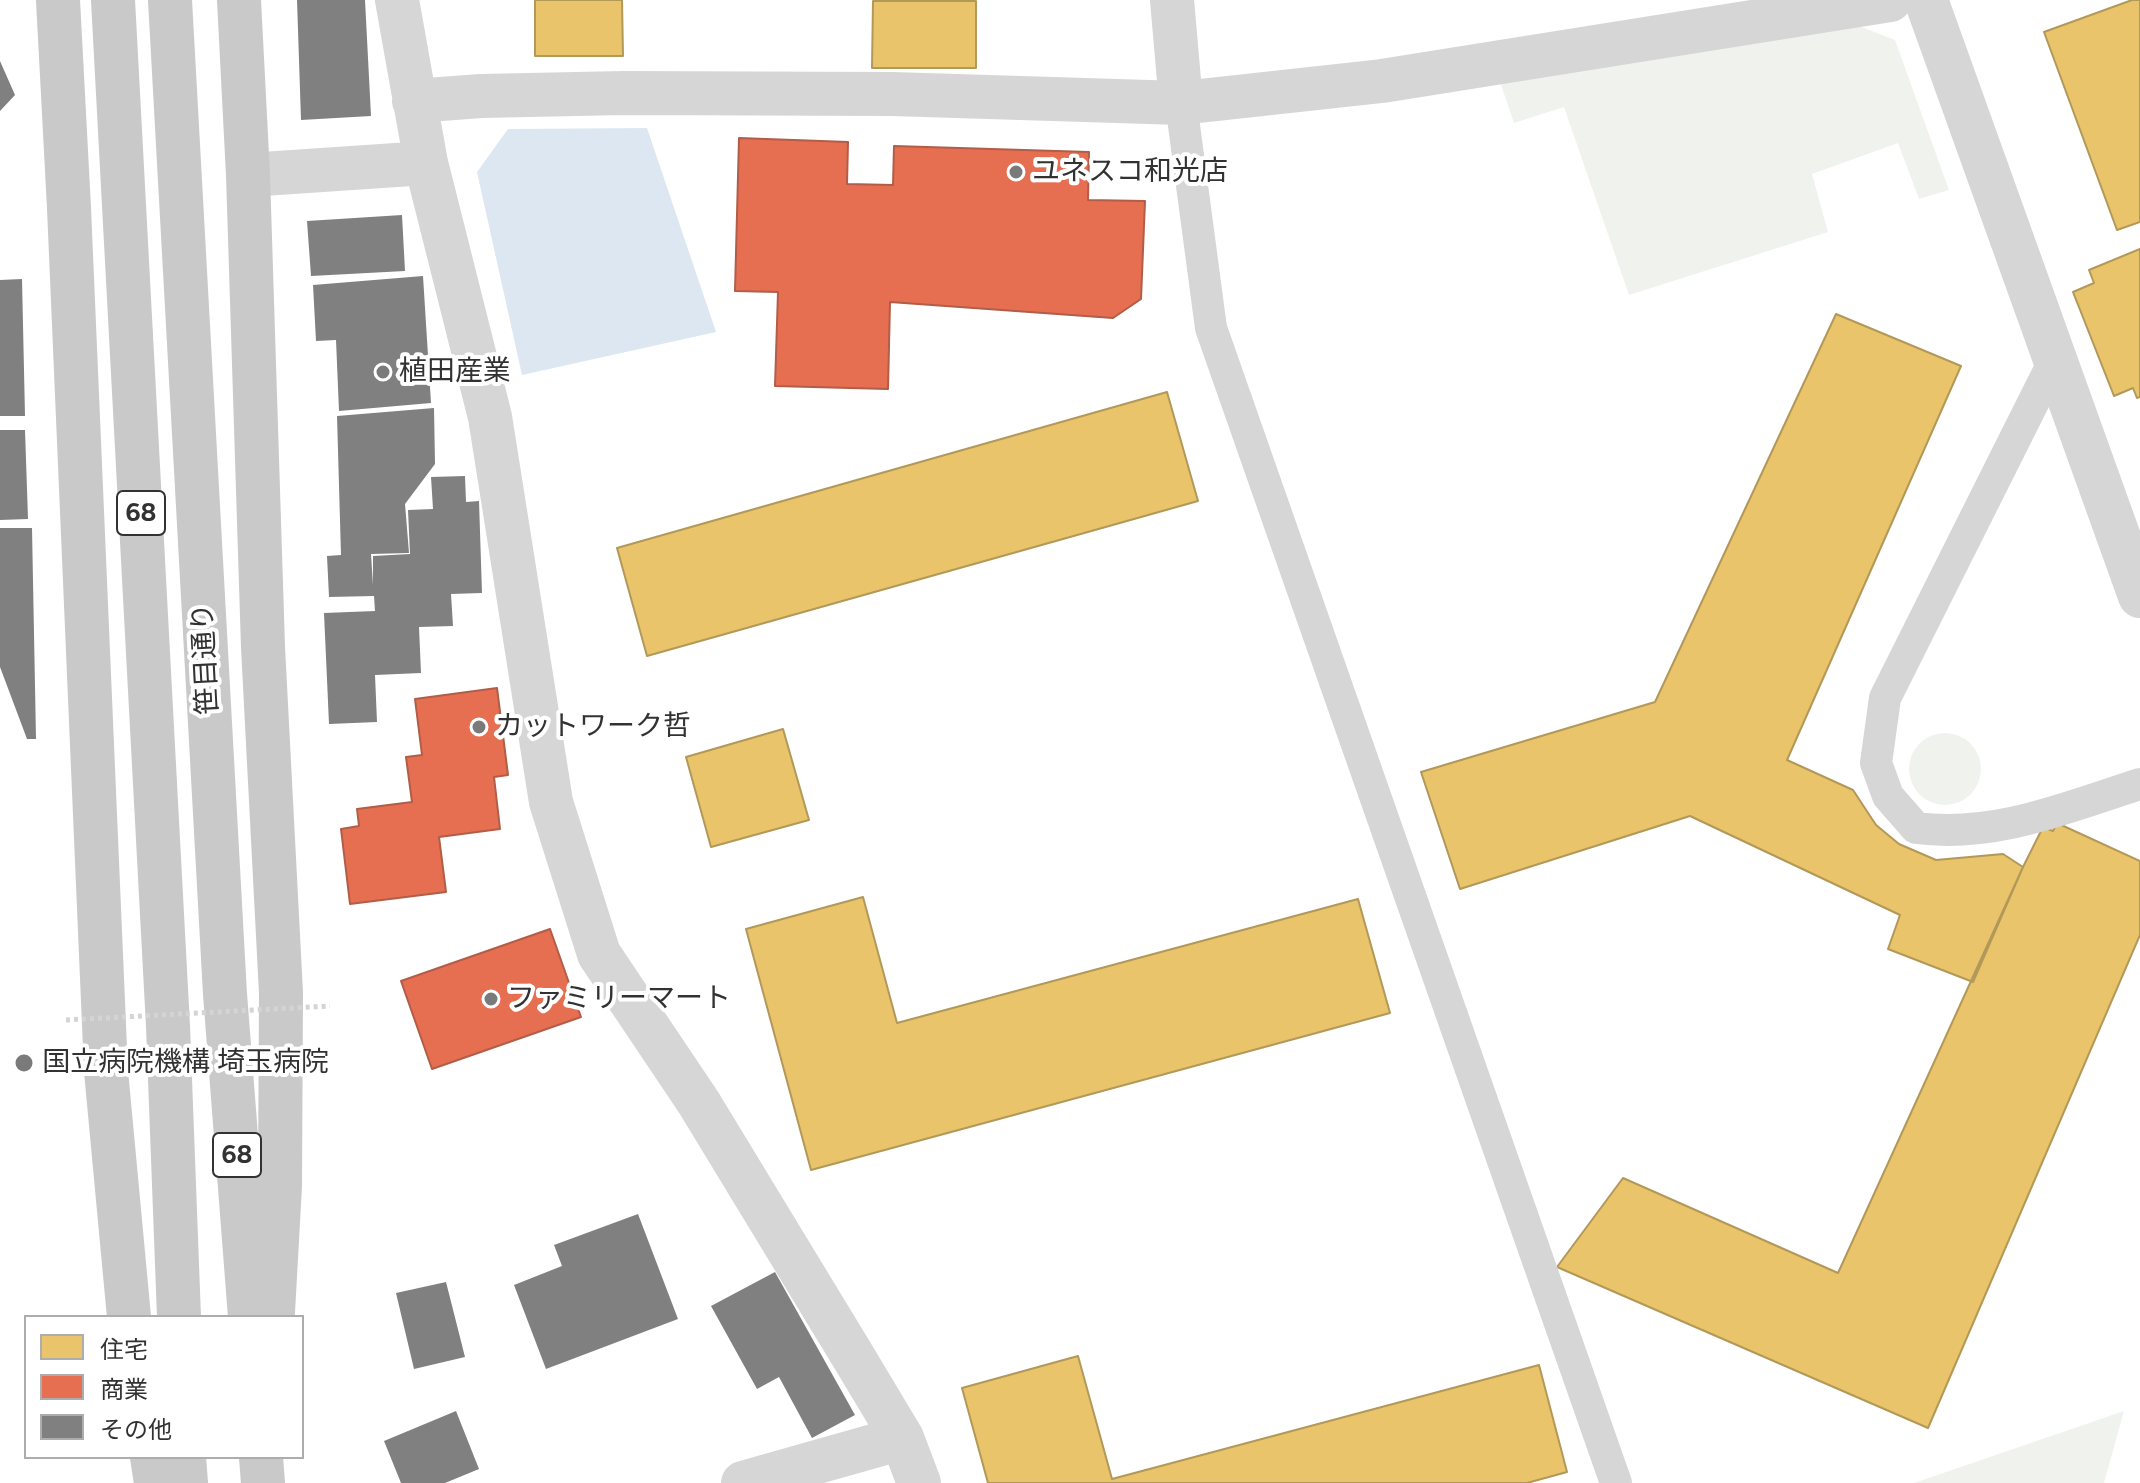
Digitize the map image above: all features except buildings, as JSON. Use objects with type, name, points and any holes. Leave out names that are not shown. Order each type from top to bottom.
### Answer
[{"type":"main road","points":[[58,0],[106,1071],[129,1315]]},
{"type":"main road","name":"笹目通り","points":[[113,0],[168,1026],[179,1315]]},
{"type":"main road","name":"笹目通り","points":[[170,0],[225,994],[250,1315]]},
{"type":"main road","points":[[239,0],[248,175],[263,647],[281,993],[280,1186],[272,1315]]},
{"type":"main road","points":[[152,1459],[156,1483]]},
{"type":"main road","points":[[184,1459],[186,1483]]},
{"type":"street","points":[[397,0],[426,163],[490,417],[551,802],[599,954],[699,1103],[902,1438],[919,1483]]},
{"type":"street","points":[[1172,0],[1181,103]]},
{"type":"street","points":[[414,101],[481,96],[624,93],[892,94],[1181,103],[1382,81],[1890,0]]},
{"type":"street","points":[[1926,0],[2140,596]]},
{"type":"street","points":[[248,175],[426,163]]},
{"type":"street","points":[[743,1483],[902,1438]]},
{"type":"lane","points":[[1181,103],[1211,328],[1616,1483]]},
{"type":"lane","points":[[2055,359],[1885,698],[1876,763],[1888,796],[1916,828],[1947,832],[2012,825],[2140,784]]},
{"type":"path","points":[[66,1020],[330,1006]]},
{"type":"shaded area","points":[[1859,26],[1895,40],[1949,190],[1919,199],[1898,143],[1812,174],[1828,232],[1629,295],[1564,107],[1514,123],[1499,79]]},
{"type":"shaded area","points":[[647,128],[716,332],[522,375],[477,172],[508,129]]},
{"type":"shaded area","points":[[1945,733],[1965,739],[1975,749],[1981,769],[1975,789],[1965,799],[1945,805],[1925,799],[1915,789],[1909,769],[1915,749],[1925,739]]},
{"type":"shaded area","points":[[2124,1411],[2104,1483],[1914,1483]]},
{"type":"place","name":"ユネスコ和光店","points":[[1016,172]]},
{"type":"place","name":"植田産業","points":[[383,372]]},
{"type":"place","name":"カットワーク哲","points":[[479,727]]},
{"type":"place","name":"ファミリーマート","points":[[491,999]]},
{"type":"place","name":"国立病院機構 埼玉病院","points":[[24,1063]]}]
